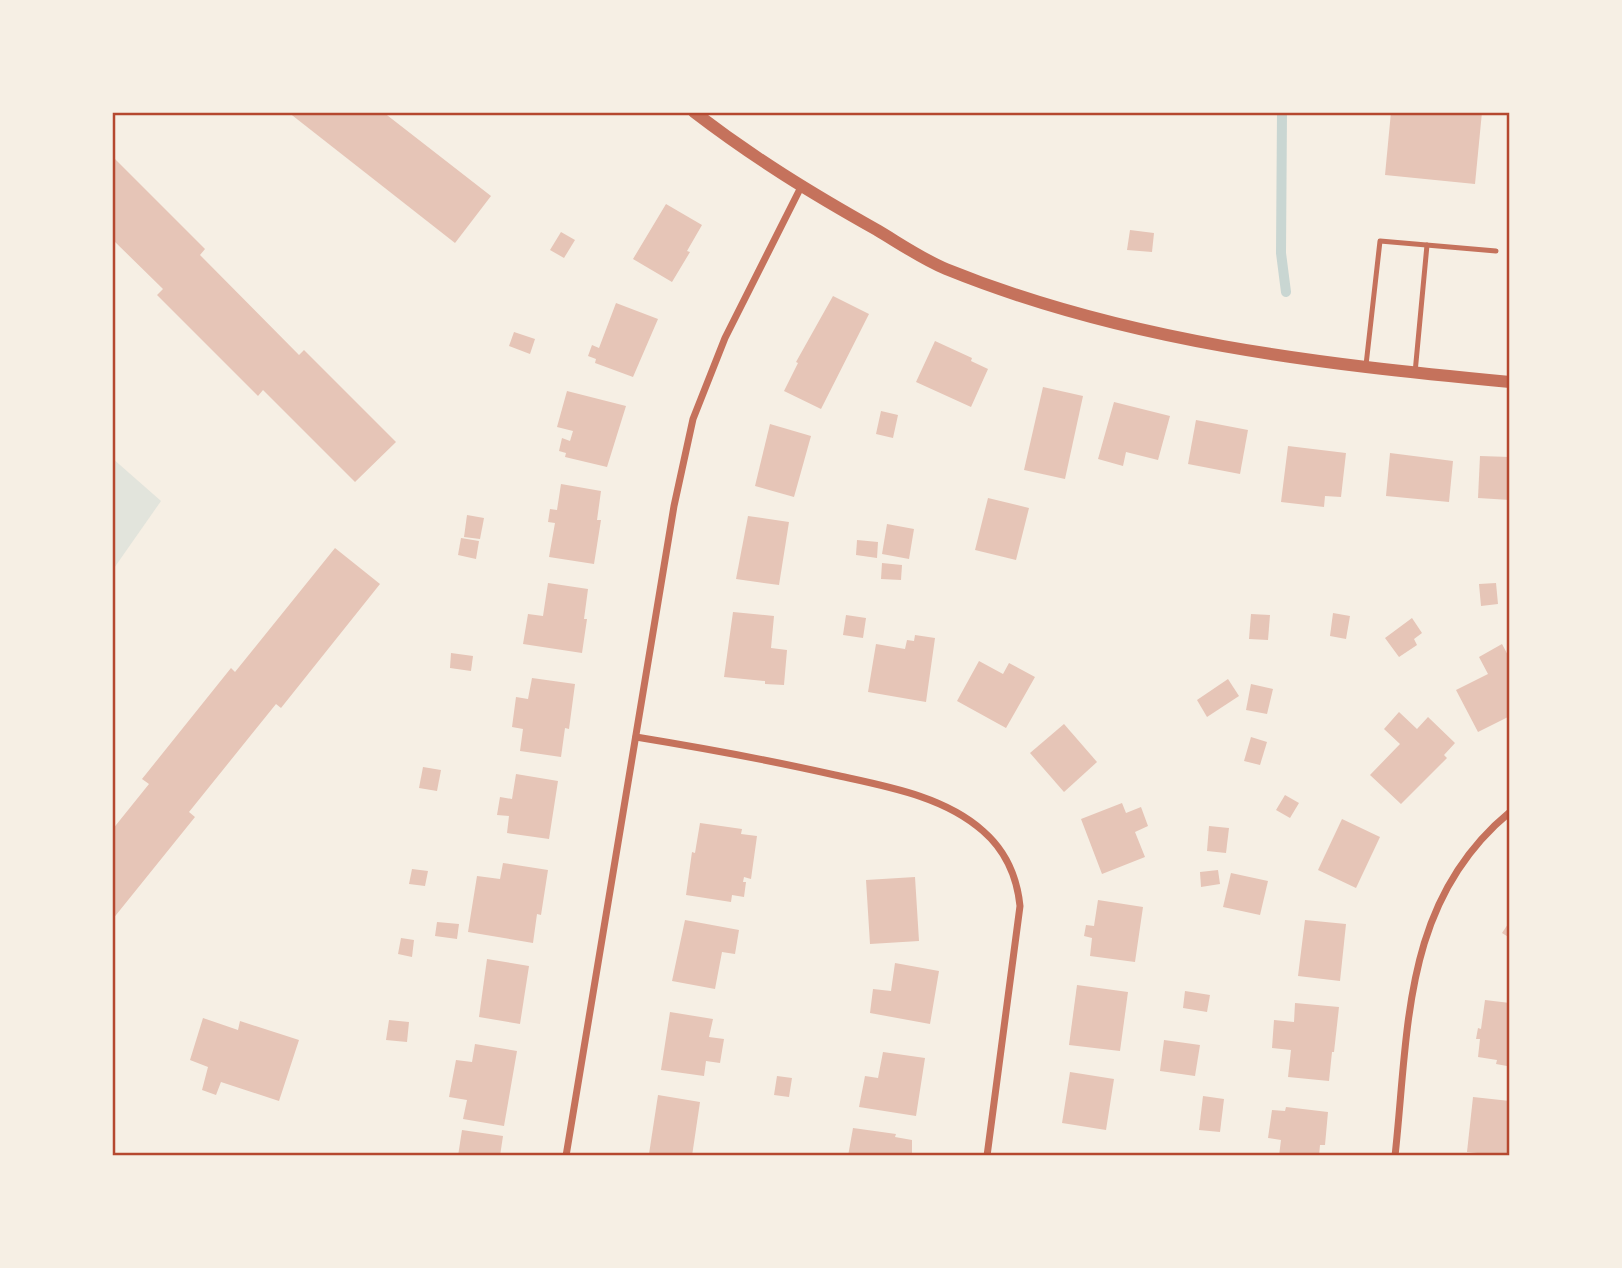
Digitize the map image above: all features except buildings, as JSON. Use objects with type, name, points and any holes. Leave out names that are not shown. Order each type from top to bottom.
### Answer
[{"type":"street","points":[[694,112],[745,151],[801,187],[943,268],[1062,310],[1238,350],[1365,368],[1510,382]]},
{"type":"street","points":[[566,1156],[674,506],[693,419],[725,338],[801,187]]},
{"type":"street","points":[[636,737],[772,760],[881,785],[926,799],[958,814],[983,831],[998,847],[1014,874],[1020,906],[987,1156]]},
{"type":"street","points":[[1395,1156],[1413,983],[1427,930],[1459,869],[1488,832],[1510,812]]},
{"type":"lane","points":[[1365,368],[1380,241],[1496,251]]},
{"type":"lane","points":[[1415,373],[1427,245]]},
{"type":"shaded area","points":[[112,458],[161,501],[112,571]]},
{"type":"waterway","points":[[1282,112],[1281,253],[1286,292]]}]
